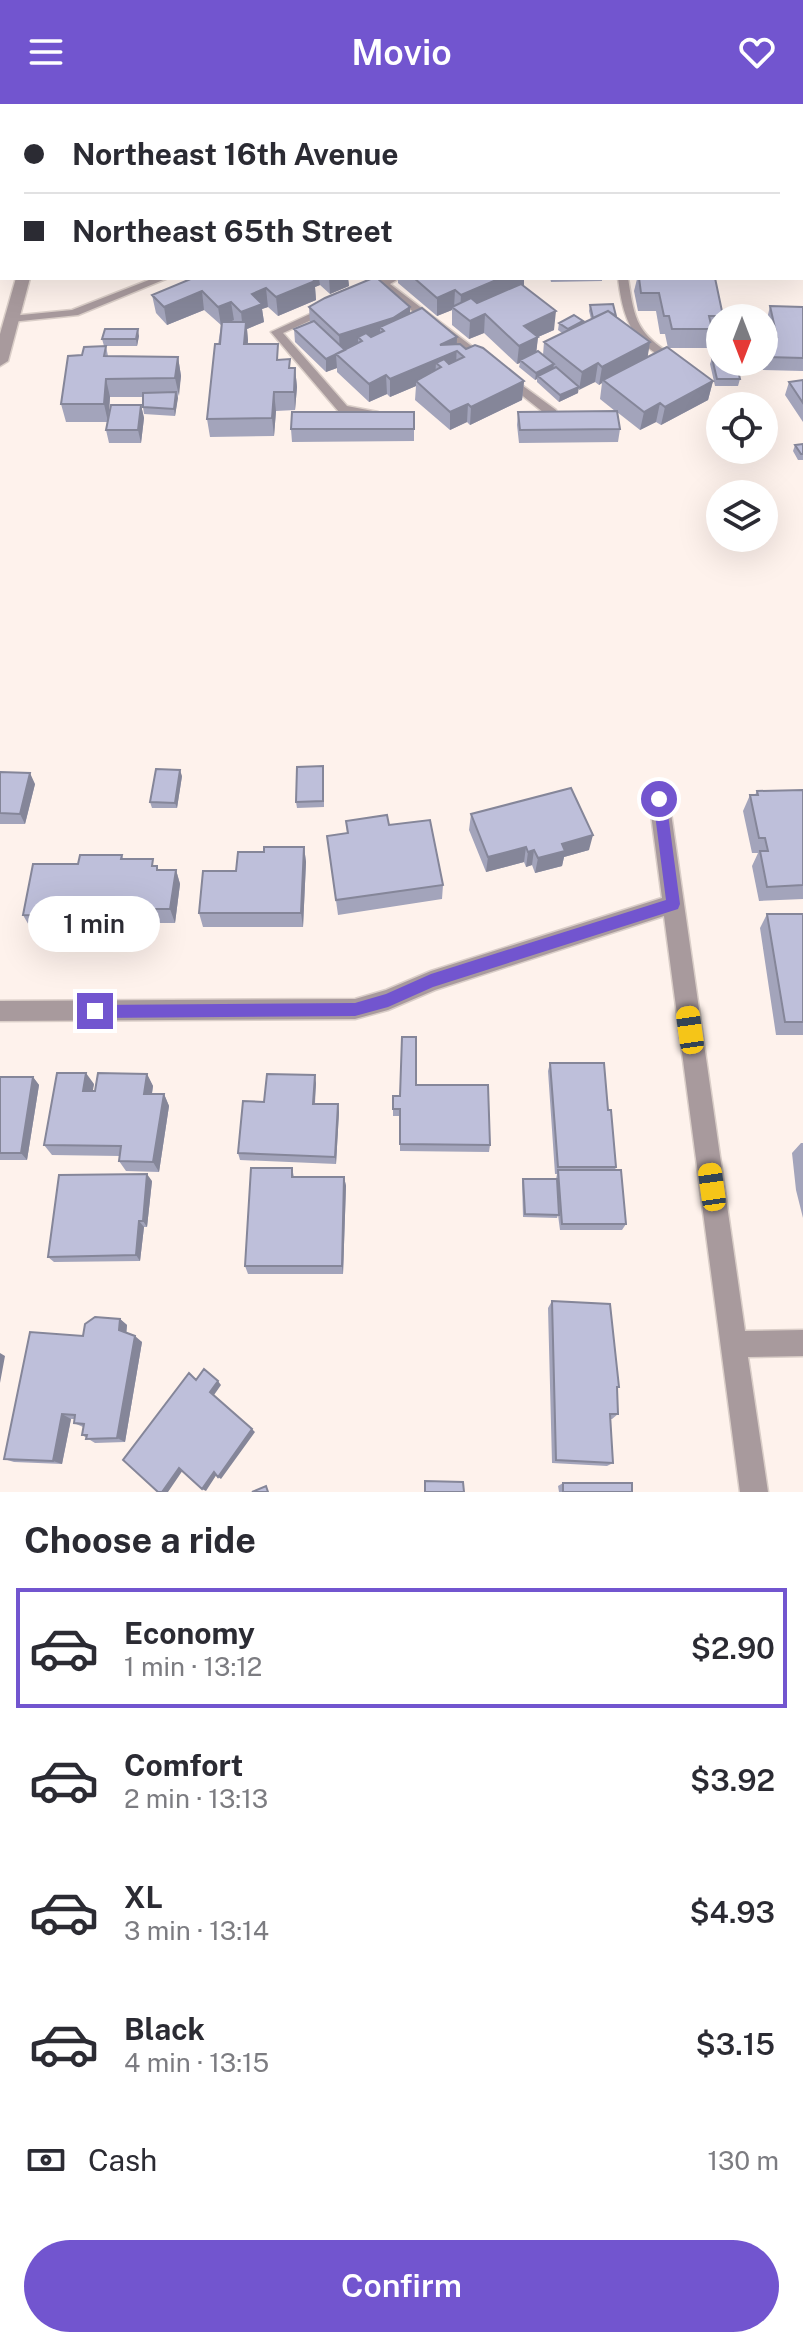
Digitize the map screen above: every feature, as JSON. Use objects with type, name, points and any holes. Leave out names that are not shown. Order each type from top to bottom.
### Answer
[{"type":"street","points":[[0,361],[22,280]]},
{"type":"street","points":[[659,799],[754,1492]]},
{"type":"street","points":[[0,1011],[355,1009],[388,1000],[431,981],[673,904]]},
{"type":"street","points":[[734,1344],[803,1343]]},
{"type":"lane","points":[[11,319],[74,313],[158,280]]},
{"type":"lane","points":[[623,280],[629,319],[642,341],[687,369]]},
{"type":"lane","points":[[355,296],[379,281],[552,413]]},
{"type":"lane","points":[[342,302],[276,332],[343,409],[392,417]]},
{"type":"building","points":[[188,280],[315,281],[276,297],[266,288],[252,294],[262,304],[241,312],[231,302],[218,307],[202,291],[164,307],[152,295]]},
{"type":"building","points":[[368,280],[379,280],[410,307],[393,318],[339,335],[309,307]]},
{"type":"building","points":[[416,280],[496,280],[461,295],[455,290],[437,298]]},
{"type":"building","points":[[639,280],[715,280],[720,304],[706,304],[706,329],[672,329],[669,316],[664,316],[659,293],[641,293]]},
{"type":"building","points":[[521,284],[556,311],[524,326],[538,337],[519,346],[485,314],[470,321],[452,307],[471,298],[477,303]]},
{"type":"building","points":[[613,304],[616,316],[608,311],[593,318],[590,305]]},
{"type":"building","points":[[778,306],[803,307],[803,358],[778,357]]},
{"type":"building","points":[[422,308],[457,337],[440,345],[460,344],[466,349],[475,345],[483,348],[524,381],[471,407],[468,404],[450,412],[416,381],[441,367],[436,363],[444,359],[449,364],[464,357],[457,351],[390,379],[386,375],[369,384],[336,354],[362,341],[358,337],[366,333],[371,337],[384,331],[380,327]]},
{"type":"building","points":[[608,311],[650,342],[602,367],[598,363],[582,372],[544,342]]},
{"type":"building","points":[[574,315],[583,321],[568,329],[559,323]]},
{"type":"building","points":[[314,321],[345,350],[326,359],[294,329]]},
{"type":"building","points":[[222,322],[246,322],[244,344],[278,344],[277,360],[290,359],[289,368],[295,368],[294,392],[274,392],[272,418],[207,419],[215,344],[220,344]]},
{"type":"building","points":[[105,329],[138,329],[136,339],[102,339]]},
{"type":"building","points":[[106,346],[104,356],[178,357],[175,378],[106,379],[104,404],[61,404],[68,356],[82,355],[84,347]]},
{"type":"building","points":[[667,347],[713,381],[665,407],[660,403],[644,412],[603,380]]},
{"type":"building","points":[[538,351],[554,364],[536,373],[520,360]]},
{"type":"building","points":[[556,367],[579,387],[560,395],[538,376]]},
{"type":"building","points":[[716,376],[739,376],[740,379],[717,379]]},
{"type":"building","points":[[803,380],[803,403],[789,382]]},
{"type":"building","points":[[176,392],[174,409],[143,407],[143,393]]},
{"type":"building","points":[[111,405],[141,405],[138,430],[106,430]]},
{"type":"building","points":[[617,411],[620,429],[520,430],[518,412]]},
{"type":"building","points":[[292,412],[414,412],[414,429],[291,429]]},
{"type":"building","points":[[803,444],[803,454],[801,454],[795,445]]},
{"type":"building","points":[[323,766],[323,801],[296,802],[297,767]]},
{"type":"building","points":[[156,769],[180,770],[175,803],[150,802]]},
{"type":"building","points":[[0,772],[30,773],[20,814],[0,813]]},
{"type":"building","points":[[571,788],[593,835],[562,844],[565,851],[538,858],[534,850],[528,852],[526,847],[488,857],[471,814]]},
{"type":"building","points":[[803,790],[803,885],[767,887],[760,851],[768,851],[765,838],[759,838],[750,795],[758,795],[757,791]]},
{"type":"building","points":[[387,815],[389,825],[430,820],[443,885],[336,900],[327,836],[348,833],[346,821]]},
{"type":"building","points":[[264,847],[304,847],[301,913],[199,913],[203,871],[236,871],[238,852],[264,852]]},
{"type":"building","points":[[80,855],[153,859],[152,866],[157,866],[157,870],[176,870],[170,909],[152,909],[151,914],[113,916],[23,915],[33,864],[78,864]]},
{"type":"building","points":[[767,914],[803,914],[803,1022],[785,1022]]},
{"type":"building","points":[[402,1037],[416,1037],[416,1085],[488,1085],[490,1145],[400,1144],[400,1109],[393,1109],[393,1096],[400,1096]]},
{"type":"building","points":[[550,1063],[604,1063],[616,1167],[558,1167]]},
{"type":"building","points":[[57,1073],[86,1073],[83,1091],[95,1091],[98,1073],[147,1074],[144,1094],[164,1094],[153,1162],[119,1161],[121,1146],[44,1145]]},
{"type":"building","points":[[267,1074],[315,1075],[313,1104],[338,1104],[335,1157],[238,1153],[243,1101],[264,1102]]},
{"type":"building","points":[[0,1077],[33,1077],[21,1153],[0,1153]]},
{"type":"building","points":[[251,1168],[292,1168],[292,1177],[344,1177],[342,1266],[245,1266]]},
{"type":"building","points":[[558,1170],[621,1170],[626,1224],[562,1224]]},
{"type":"building","points":[[147,1174],[136,1255],[48,1257],[59,1175]]},
{"type":"building","points":[[523,1179],[557,1179],[559,1215],[525,1214]]},
{"type":"building","points":[[552,1301],[610,1304],[619,1387],[618,1414],[610,1414],[613,1463],[556,1460]]},
{"type":"building","points":[[95,1317],[120,1319],[119,1330],[135,1336],[117,1438],[86,1439],[87,1435],[82,1435],[84,1424],[74,1423],[75,1415],[62,1414],[53,1461],[4,1459],[30,1332],[83,1336],[85,1324]]},
{"type":"building","points":[[204,1369],[218,1381],[210,1392],[252,1429],[218,1477],[214,1472],[202,1489],[179,1468],[162,1492],[158,1492],[123,1460],[189,1373],[196,1380]]},
{"type":"building","points":[[425,1481],[463,1482],[464,1492],[425,1492]]},
{"type":"building","points":[[563,1483],[632,1483],[632,1492],[563,1492]]},
{"type":"building","points":[[266,1486],[268,1492],[252,1492]]},
{"type":"route","points":[[95,1011],[318,1012],[355,1009],[388,1000],[431,981],[673,904],[659,799]]}]
